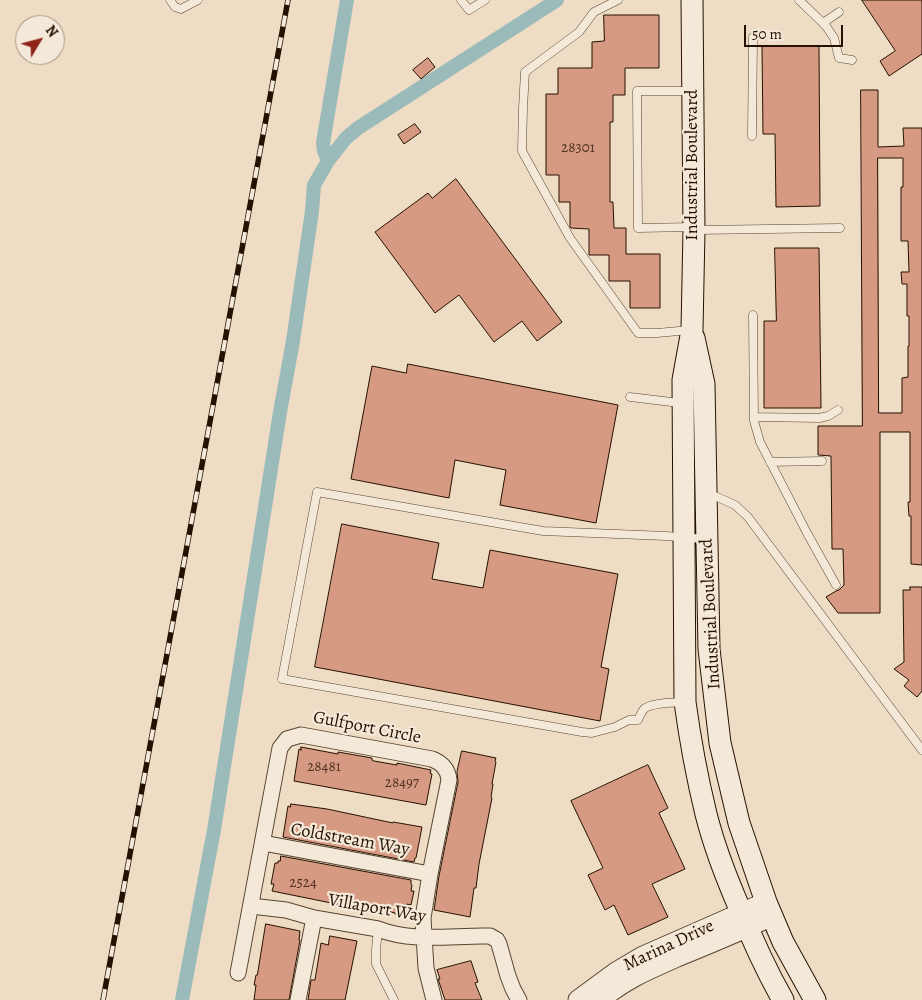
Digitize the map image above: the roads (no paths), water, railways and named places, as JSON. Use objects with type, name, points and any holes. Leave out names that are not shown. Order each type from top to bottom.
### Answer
[{"type":"main road","name":"Industrial Boulevard","points":[[692,0],[694,229],[692,330],[683,380],[685,702],[692,750],[706,814],[726,875],[744,921],[783,1000]]},
{"type":"main road","name":"Industrial Boulevard","points":[[692,330],[704,384],[709,649],[720,743],[739,822],[769,909],[783,942],[815,1000]]},
{"type":"street","name":"Gulfport Circle","points":[[238,973],[280,748],[287,740],[301,735],[432,759],[444,766],[449,780],[423,918],[426,968],[434,1000]]},
{"type":"street","name":"Coldstream Way","points":[[262,843],[430,874]]},
{"type":"street","name":"Villaport Way","points":[[251,906],[286,910],[314,918],[423,938],[490,936],[497,940],[501,948],[513,989],[519,1000]]},
{"type":"street","name":"Marina Drive","points":[[601,1000],[622,983],[769,909]]},
{"type":"street","points":[[298,1000],[314,918]]},
{"type":"street","name":"Marina Drive","points":[[578,1000],[616,972],[643,956],[744,921]]},
{"type":"lane","points":[[170,0],[175,7],[181,9],[198,0]]},
{"type":"lane","points":[[461,0],[469,10],[485,0]]},
{"type":"lane","points":[[618,0],[594,12],[579,32],[525,72],[522,151],[570,238],[638,333],[692,330]]},
{"type":"lane","points":[[799,0],[826,26],[834,38],[839,58],[852,60]]},
{"type":"lane","points":[[823,23],[839,12]]},
{"type":"lane","points":[[752,136],[753,37]]},
{"type":"lane","points":[[693,91],[637,91],[638,228],[840,228]]},
{"type":"lane","points":[[753,315],[754,417],[760,442],[836,585]]},
{"type":"lane","points":[[630,398],[683,403]]},
{"type":"lane","points":[[754,417],[819,418],[828,416],[838,410]]},
{"type":"lane","points":[[770,462],[822,461]]},
{"type":"lane","points":[[685,702],[665,703],[649,707],[645,709],[638,720],[629,720],[615,727],[592,733],[282,679],[317,492],[544,531],[683,537],[707,540]]},
{"type":"lane","points":[[706,492],[734,505],[748,517],[922,750]]},
{"type":"lane","points":[[378,929],[376,964],[394,1000]]},
{"type":"waterway","points":[[328,161],[323,143],[347,0]]},
{"type":"waterway","points":[[182,1000],[214,830],[280,412],[293,341],[314,185],[328,161],[346,138],[358,128],[557,0]]},
{"type":"railway","points":[[103,1000],[288,0]]}]
